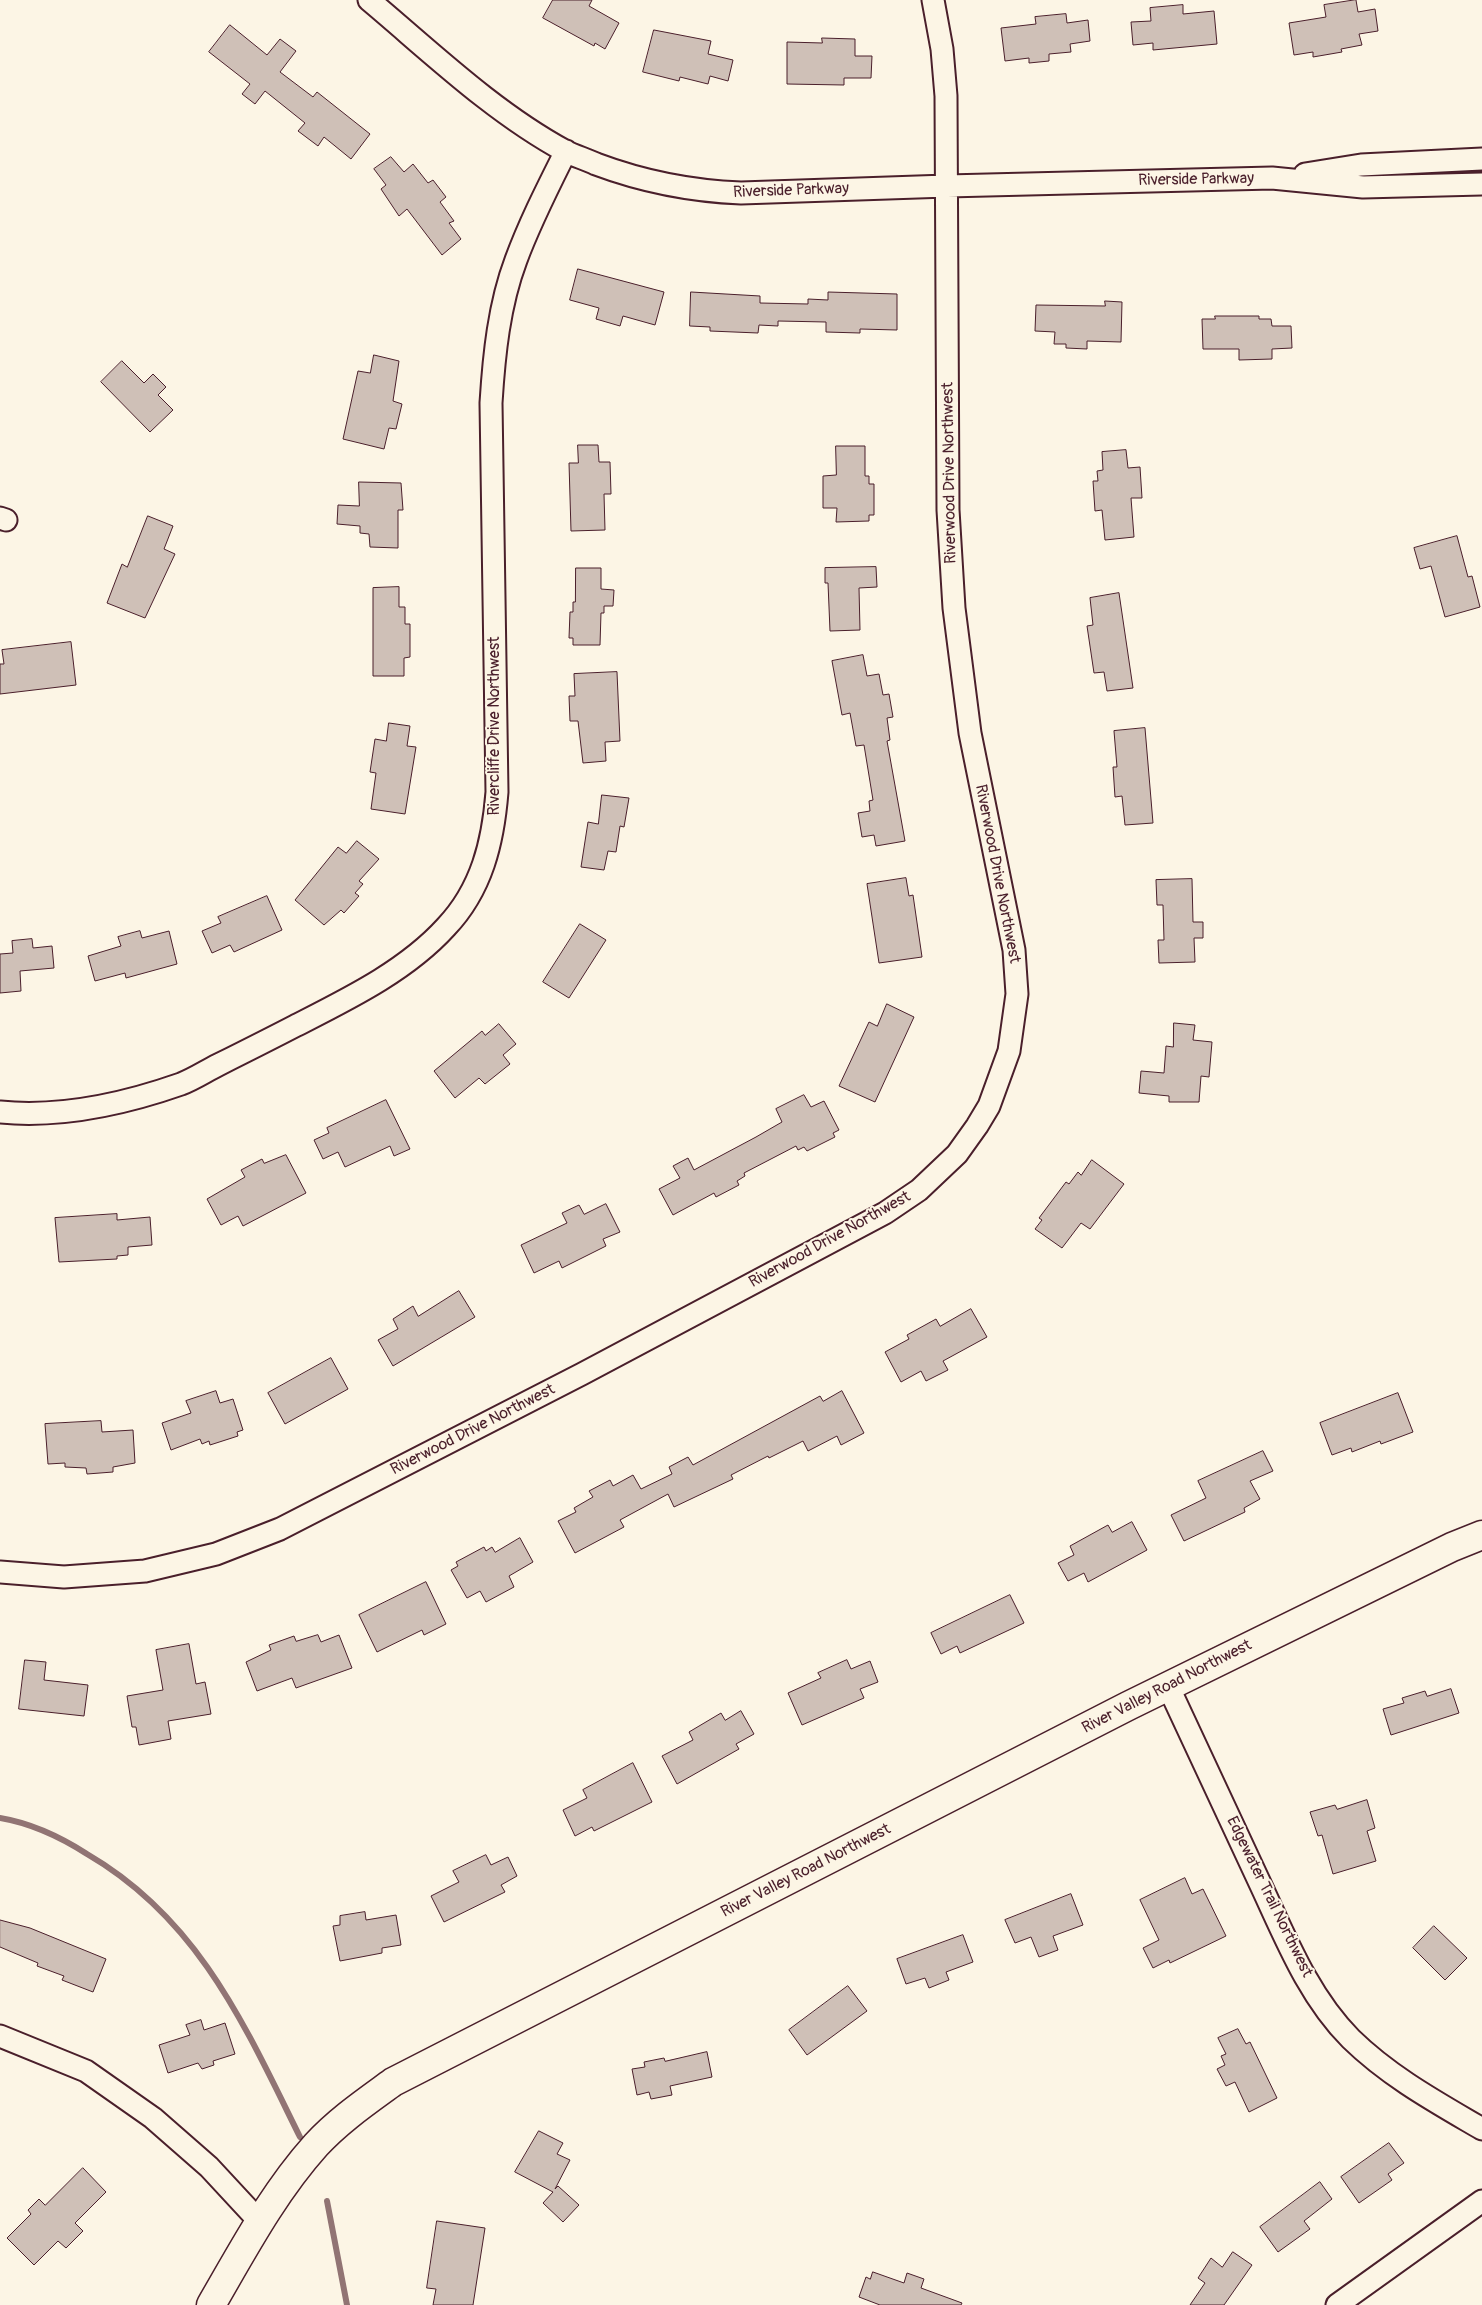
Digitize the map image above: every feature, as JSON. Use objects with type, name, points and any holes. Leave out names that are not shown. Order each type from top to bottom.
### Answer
[{"type":"street","name":"Riverside Parkway","points":[[368,0],[508,115],[566,151],[630,177],[708,192],[741,193],[1272,178],[1361,165],[1482,159]]},
{"type":"street","name":"Riverwood Drive Northwest","points":[[0,1572],[64,1578],[145,1571],[216,1554],[280,1529],[582,1374],[885,1213],[919,1190],[957,1154],[989,1106],[1009,1051],[1017,994],[1014,950],[970,733],[954,608],[948,502],[947,186],[944,68],[933,0]]},
{"type":"street","name":"Rivercliffe Drive Northwest","points":[[0,1112],[55,1112],[116,1104],[183,1083],[353,996],[422,950],[447,926],[468,898],[485,864],[494,830],[497,792],[491,403],[493,364],[502,309],[515,262],[534,216],[566,151]]},
{"type":"street","name":"Riverside Parkway","points":[[1272,178],[1363,187],[1482,184]]},
{"type":"street","name":"River Valley Road Northwest","points":[[211,2305],[286,2181],[318,2144],[354,2110],[393,2082],[1168,1686],[1482,1534]]},
{"type":"street","name":"Edgewater Trail Northwest","points":[[1168,1686],[1296,1960],[1327,2010],[1350,2038],[1382,2066],[1412,2087],[1482,2129]]},
{"type":"street","points":[[0,2036],[86,2070],[153,2118],[209,2167],[260,2222]]},
{"type":"street","points":[[1337,2305],[1482,2201]]},
{"type":"building","points":[[553,0],[592,0],[589,6],[619,23],[605,49],[595,43],[594,46],[543,18]]},
{"type":"building","points":[[1356,0],[1358,12],[1375,9],[1378,31],[1359,34],[1362,45],[1341,49],[1342,52],[1313,57],[1313,52],[1294,55],[1289,23],[1326,17],[1324,5]]},
{"type":"building","points":[[1183,5],[1183,14],[1214,11],[1217,44],[1153,50],[1153,43],[1133,45],[1131,22],[1151,21],[1150,8]]},
{"type":"building","points":[[1066,14],[1067,23],[1088,20],[1090,41],[1070,44],[1071,52],[1049,54],[1049,61],[1029,63],[1029,58],[1005,61],[1001,28],[1036,24],[1035,17]]},
{"type":"building","points":[[230,25],[267,55],[280,39],[296,51],[280,72],[313,97],[317,92],[370,134],[351,159],[324,137],[318,146],[298,131],[305,123],[265,91],[255,104],[242,94],[250,84],[209,52]]},
{"type":"building","points":[[654,30],[711,41],[708,54],[733,60],[728,81],[710,76],[708,84],[680,77],[679,81],[643,72]]},
{"type":"building","points":[[822,38],[855,39],[855,56],[872,56],[871,78],[844,78],[844,85],[787,84],[787,42],[822,43]]},
{"type":"building","points":[[391,157],[404,172],[413,164],[428,183],[433,180],[446,197],[440,202],[454,221],[449,223],[461,239],[442,255],[407,209],[399,216],[381,189],[386,185],[374,169]]},
{"type":"building","points":[[578,269],[664,292],[655,325],[623,316],[620,326],[596,319],[599,308],[570,300]]},
{"type":"building","points":[[691,292],[760,296],[760,303],[808,304],[808,299],[828,300],[828,292],[897,294],[897,330],[860,329],[860,333],[826,332],[826,322],[778,321],[778,326],[759,325],[758,333],[710,331],[710,327],[690,326]]},
{"type":"building","points":[[1105,301],[1122,302],[1121,342],[1087,341],[1087,349],[1066,348],[1066,344],[1054,344],[1055,332],[1035,331],[1036,305],[1105,306]]},
{"type":"building","points":[[1215,316],[1259,316],[1259,319],[1271,319],[1272,326],[1291,326],[1292,348],[1272,349],[1272,359],[1239,360],[1239,349],[1203,349],[1202,319],[1215,319]]},
{"type":"building","points":[[374,355],[399,361],[393,401],[402,404],[396,429],[389,428],[384,449],[343,439],[358,371],[370,373]]},
{"type":"building","points":[[122,361],[144,383],[153,374],[166,387],[158,395],[173,410],[150,432],[101,382]]},
{"type":"building","points":[[578,445],[598,445],[599,462],[610,462],[611,494],[604,494],[605,530],[571,531],[569,463],[578,463]]},
{"type":"building","points":[[836,446],[865,446],[865,476],[869,476],[869,484],[874,484],[874,515],[869,515],[869,521],[836,522],[837,508],[823,508],[823,476],[836,475]]},
{"type":"building","points":[[1126,450],[1128,468],[1140,467],[1142,498],[1131,498],[1134,537],[1105,540],[1102,510],[1095,511],[1093,481],[1098,481],[1097,471],[1103,470],[1102,452]]},
{"type":"building","points":[[359,482],[401,483],[403,510],[398,510],[398,548],[370,547],[369,534],[360,533],[360,526],[337,524],[338,505],[359,506]]},
{"type":"building","points":[[148,516],[173,526],[164,549],[175,554],[145,618],[107,603],[122,564],[127,567]]},
{"type":"building","points":[[1457,536],[1468,577],[1472,576],[1480,607],[1445,617],[1431,566],[1420,569],[1414,548]]},
{"type":"building","points":[[876,567],[877,587],[859,588],[860,630],[830,631],[828,583],[825,583],[825,568]]},
{"type":"building","points":[[576,568],[601,568],[601,589],[614,590],[613,606],[604,606],[604,613],[601,613],[600,645],[573,645],[573,638],[569,638],[570,612],[573,612],[573,602],[575,602]]},
{"type":"building","points":[[399,587],[399,607],[405,607],[405,624],[410,624],[410,657],[404,658],[404,676],[373,676],[373,588]]},
{"type":"building","points":[[1119,593],[1133,688],[1107,691],[1104,672],[1094,673],[1087,626],[1093,625],[1090,598]]},
{"type":"building","points":[[71,642],[76,685],[0,694],[0,664],[4,664],[2,650]]},
{"type":"building","points":[[863,655],[867,676],[879,674],[883,695],[889,694],[893,717],[887,718],[890,740],[887,741],[905,841],[876,846],[874,835],[862,837],[858,813],[870,811],[869,801],[873,800],[864,745],[856,746],[850,713],[842,715],[832,661]]},
{"type":"building","points":[[617,672],[620,741],[605,742],[606,761],[583,763],[578,721],[570,721],[569,696],[575,696],[574,674]]},
{"type":"building","points":[[389,723],[410,726],[407,746],[416,747],[405,814],[371,809],[376,773],[370,772],[375,739],[386,741]]},
{"type":"building","points":[[1145,728],[1153,823],[1125,825],[1122,796],[1115,797],[1113,767],[1117,767],[1114,731]]},
{"type":"building","points":[[602,795],[629,798],[624,827],[620,826],[616,852],[608,851],[604,870],[581,867],[588,822],[598,824]]},
{"type":"building","points":[[357,841],[379,859],[359,881],[363,884],[355,893],[359,896],[344,913],[341,910],[324,925],[295,900],[338,847],[346,853]]},
{"type":"building","points":[[906,878],[909,896],[913,895],[922,957],[879,963],[867,884]]},
{"type":"building","points":[[1192,879],[1193,922],[1203,922],[1203,938],[1194,938],[1195,962],[1159,963],[1158,940],[1164,940],[1163,905],[1157,905],[1156,880]]},
{"type":"building","points":[[267,896],[282,930],[234,952],[230,945],[212,953],[202,931],[221,923],[218,917]]},
{"type":"building","points":[[580,924],[606,940],[569,998],[543,982]]},
{"type":"building","points":[[140,931],[142,938],[169,931],[177,964],[126,978],[125,973],[95,981],[88,956],[121,946],[118,937]]},
{"type":"building","points":[[32,939],[33,948],[52,946],[54,968],[20,971],[21,991],[0,993],[0,954],[13,953],[12,941]]},
{"type":"building","points":[[887,1004],[914,1017],[875,1102],[839,1086],[869,1022],[877,1026]]},
{"type":"building","points":[[1174,1023],[1195,1025],[1193,1040],[1212,1042],[1209,1077],[1201,1076],[1199,1102],[1169,1102],[1169,1096],[1139,1093],[1141,1071],[1164,1073],[1166,1046],[1173,1047]]},
{"type":"building","points":[[499,1024],[516,1044],[503,1055],[510,1064],[485,1084],[479,1078],[455,1098],[434,1071],[482,1031],[485,1035]]},
{"type":"building","points":[[804,1095],[811,1107],[824,1101],[839,1130],[833,1133],[835,1137],[807,1151],[804,1147],[798,1150],[796,1146],[744,1173],[745,1176],[737,1181],[739,1185],[716,1197],[714,1193],[673,1215],[659,1189],[680,1178],[673,1166],[688,1158],[694,1170],[756,1137],[782,1122],[776,1109]]},
{"type":"building","points":[[386,1100],[410,1149],[394,1156],[390,1146],[345,1167],[338,1152],[323,1159],[314,1140],[329,1133],[327,1128]]},
{"type":"building","points":[[286,1155],[306,1193],[243,1226],[238,1216],[221,1225],[207,1199],[245,1177],[241,1170],[262,1159],[264,1163]]},
{"type":"building","points":[[1092,1160],[1124,1184],[1090,1229],[1081,1223],[1062,1248],[1035,1229],[1042,1220],[1039,1218],[1066,1182],[1069,1184],[1078,1172],[1081,1175]]},
{"type":"building","points":[[606,1204],[620,1232],[603,1239],[606,1246],[562,1268],[559,1261],[534,1273],[521,1245],[567,1223],[562,1213],[579,1205],[584,1214]]},
{"type":"building","points":[[117,1214],[117,1220],[150,1217],[152,1245],[128,1247],[128,1255],[117,1256],[117,1259],[59,1262],[55,1218]]},
{"type":"building","points":[[459,1291],[475,1317],[393,1366],[378,1340],[398,1329],[393,1319],[413,1306],[418,1316]]},
{"type":"building","points":[[971,1309],[987,1337],[943,1361],[948,1370],[926,1381],[921,1371],[901,1382],[885,1352],[909,1339],[907,1335],[936,1319],[940,1326]]},
{"type":"building","points":[[331,1358],[348,1389],[285,1424],[268,1393]]},
{"type":"building","points":[[216,1391],[220,1403],[233,1399],[243,1430],[237,1432],[238,1436],[210,1445],[209,1441],[202,1444],[200,1439],[171,1450],[162,1423],[191,1413],[186,1401]]},
{"type":"building","points":[[842,1391],[864,1433],[841,1445],[837,1436],[808,1451],[803,1441],[769,1458],[768,1456],[731,1475],[733,1479],[674,1507],[668,1494],[620,1520],[624,1527],[575,1553],[558,1521],[576,1512],[574,1508],[593,1497],[589,1491],[610,1480],[613,1486],[633,1475],[641,1489],[672,1474],[669,1467],[688,1457],[693,1465],[820,1396],[823,1401]]},
{"type":"building","points":[[1398,1393],[1413,1432],[1381,1444],[1380,1441],[1352,1452],[1351,1448],[1332,1455],[1320,1423]]},
{"type":"building","points":[[101,1421],[102,1432],[133,1430],[135,1463],[113,1467],[113,1472],[87,1474],[86,1468],[65,1467],[65,1463],[48,1464],[45,1424]]},
{"type":"building","points":[[1263,1451],[1273,1471],[1250,1481],[1260,1499],[1244,1508],[1245,1512],[1184,1541],[1171,1515],[1206,1498],[1198,1481]]},
{"type":"building","points":[[1132,1522],[1147,1550],[1088,1582],[1084,1573],[1068,1581],[1058,1563],[1074,1555],[1070,1546],[1108,1525],[1112,1532]]},
{"type":"building","points":[[520,1538],[533,1562],[509,1576],[514,1587],[486,1602],[480,1591],[467,1598],[451,1570],[458,1566],[456,1562],[484,1547],[486,1551],[492,1547],[495,1552]]},
{"type":"building","points":[[426,1582],[446,1624],[424,1635],[422,1630],[377,1652],[359,1615]]},
{"type":"building","points":[[1010,1595],[1024,1623],[960,1653],[957,1646],[941,1654],[931,1633]]},
{"type":"building","points":[[318,1635],[321,1642],[339,1635],[352,1668],[296,1688],[292,1678],[257,1691],[246,1662],[271,1650],[269,1645],[294,1636],[296,1641]]},
{"type":"building","points":[[189,1644],[196,1684],[205,1682],[211,1714],[168,1721],[171,1739],[139,1745],[136,1727],[132,1727],[127,1696],[163,1690],[156,1650]]},
{"type":"building","points":[[25,1660],[46,1662],[44,1680],[88,1685],[84,1716],[19,1709]]},
{"type":"building","points":[[847,1660],[851,1669],[870,1661],[878,1682],[860,1689],[864,1698],[802,1725],[788,1693],[821,1678],[818,1673]]},
{"type":"building","points":[[1451,1689],[1459,1713],[1391,1735],[1383,1709],[1404,1703],[1402,1698],[1425,1691],[1427,1696]]},
{"type":"building","points":[[741,1711],[754,1734],[736,1744],[739,1749],[677,1784],[662,1756],[693,1740],[689,1732],[721,1713],[725,1720]]},
{"type":"building","points":[[633,1763],[652,1802],[594,1831],[592,1827],[575,1836],[563,1810],[587,1798],[583,1790]]},
{"type":"building","points":[[1367,1800],[1375,1828],[1367,1831],[1376,1861],[1333,1874],[1322,1835],[1318,1836],[1310,1812],[1335,1805],[1337,1809]]},
{"type":"building","points":[[486,1855],[491,1865],[508,1857],[517,1876],[501,1885],[505,1892],[444,1922],[431,1896],[459,1882],[453,1871]]},
{"type":"building","points":[[1185,1878],[1192,1894],[1203,1889],[1226,1936],[1170,1963],[1169,1960],[1153,1968],[1143,1948],[1159,1940],[1140,1900]]},
{"type":"building","points":[[1071,1894],[1083,1925],[1053,1936],[1058,1950],[1039,1957],[1031,1937],[1015,1943],[1005,1920]]},
{"type":"building","points":[[365,1912],[366,1920],[396,1915],[401,1945],[382,1948],[382,1953],[340,1961],[333,1926],[340,1925],[340,1916]]},
{"type":"building","points":[[0,1920],[30,1928],[106,1959],[93,1992],[62,1980],[64,1976],[37,1966],[38,1963],[0,1947]]},
{"type":"building","points":[[1434,1926],[1467,1958],[1445,1980],[1413,1948]]},
{"type":"building","points":[[963,1935],[973,1962],[946,1972],[949,1980],[929,1988],[925,1978],[906,1984],[897,1959]]},
{"type":"building","points":[[848,1986],[867,2011],[807,2055],[789,2030]]},
{"type":"building","points":[[201,2020],[204,2030],[225,2023],[235,2054],[213,2061],[214,2065],[202,2069],[198,2063],[168,2073],[159,2045],[190,2035],[186,2025]]},
{"type":"building","points":[[1238,2029],[1246,2044],[1250,2042],[1277,2098],[1249,2112],[1235,2082],[1226,2086],[1217,2069],[1225,2065],[1221,2056],[1226,2054],[1218,2038]]},
{"type":"building","points":[[707,2052],[712,2077],[670,2086],[672,2095],[651,2099],[649,2092],[637,2095],[632,2069],[645,2067],[644,2062],[664,2058],[665,2061]]},
{"type":"building","points":[[539,2131],[563,2143],[557,2154],[570,2160],[555,2189],[558,2186],[579,2205],[563,2222],[543,2203],[553,2192],[515,2172]]},
{"type":"building","points":[[1389,2143],[1404,2163],[1388,2174],[1392,2180],[1359,2203],[1341,2177]]},
{"type":"building","points":[[83,2168],[106,2192],[75,2223],[83,2231],[66,2248],[58,2241],[34,2265],[7,2238],[31,2214],[28,2210],[39,2199],[45,2205]]},
{"type":"building","points":[[1320,2182],[1332,2199],[1304,2221],[1310,2229],[1278,2252],[1260,2227]]},
{"type":"building","points":[[437,2221],[485,2228],[473,2305],[433,2305],[436,2289],[427,2288]]},
{"type":"building","points":[[1233,2252],[1252,2265],[1224,2305],[1190,2305],[1205,2283],[1198,2278],[1211,2258],[1222,2267]]},
{"type":"building","points":[[873,2272],[904,2283],[907,2273],[924,2279],[921,2288],[962,2303],[961,2305],[880,2305],[859,2297],[866,2277],[870,2279]]},
{"type":"waterway","points":[[0,1818],[34,1827],[77,1848],[126,1880],[160,1910],[189,1943],[215,1978],[259,2055],[300,2137]]},
{"type":"waterway","points":[[327,2201],[347,2305]]}]
